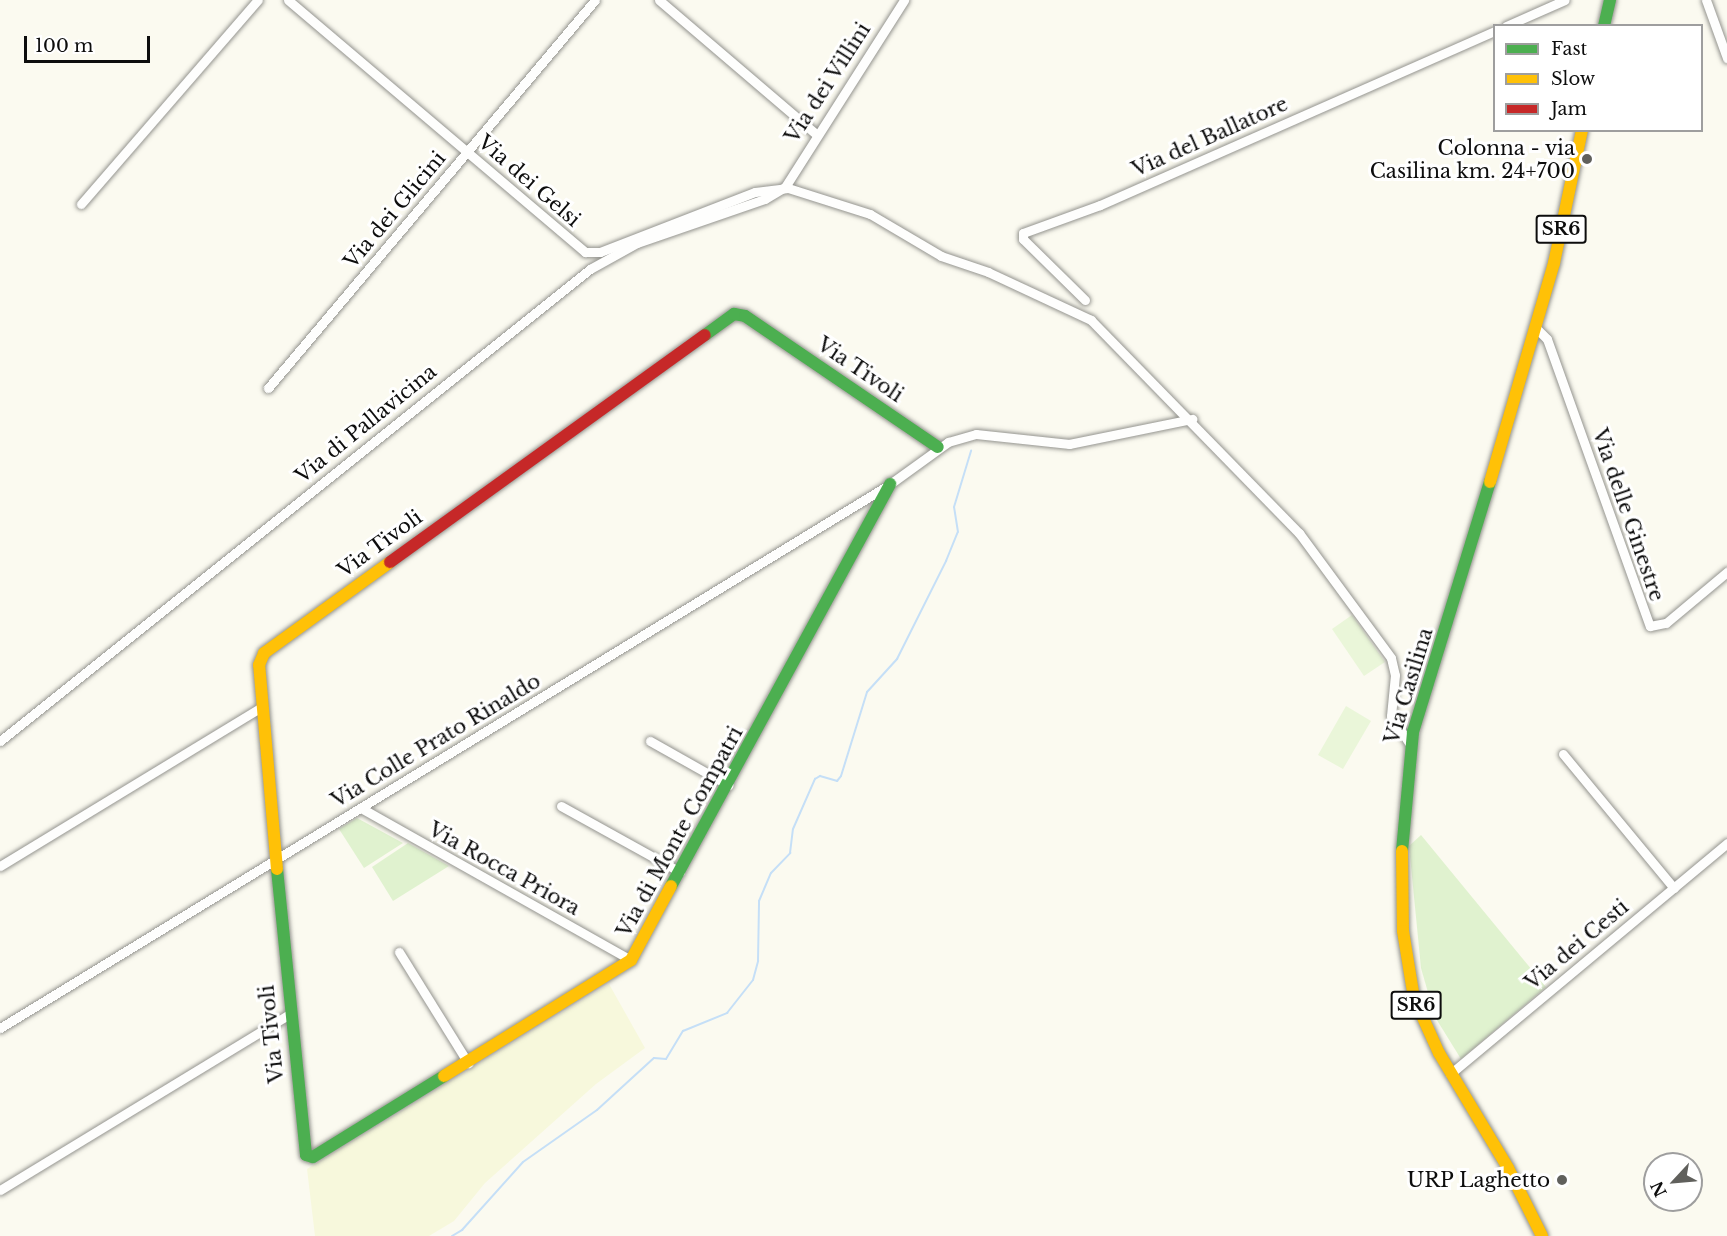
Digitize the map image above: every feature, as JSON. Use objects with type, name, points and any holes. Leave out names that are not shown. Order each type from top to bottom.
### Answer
[{"type":"street","points":[[81,204],[258,0]]},
{"type":"street","name":"Via dei Gelsi","points":[[288,0],[580,248],[590,253],[755,192],[785,188]]},
{"type":"street","name":"Via dei Glicini","points":[[268,388],[595,0]]},
{"type":"street","points":[[659,0],[816,134]]},
{"type":"street","name":"Via dei Villini","points":[[785,188],[816,134],[904,0]]},
{"type":"street","points":[[1510,24],[1564,0]]},
{"type":"street","points":[[1604,24],[1610,0]]},
{"type":"street","points":[[1706,0],[1727,58]]},
{"type":"street","name":"Via del Ballatore","points":[[1085,300],[1023,239],[1023,233],[1100,205],[1493,31]]},
{"type":"street","name":"Via Casilina","points":[[1542,1236],[1514,1179],[1450,1074],[1418,1010],[1405,958],[1401,852],[1410,744],[1554,263],[1582,132]]},
{"type":"street","points":[[785,188],[870,213],[942,256],[994,274],[1089,319],[1192,419],[1292,524],[1389,654],[1395,675],[1391,716],[1410,744]]},
{"type":"street","name":"Via di Pallavicina","points":[[0,741],[590,269],[637,243],[765,199],[785,188]]},
{"type":"street","name":"Via Tivoli","points":[[308,1156],[289,1014],[260,708],[259,665],[269,648],[734,314],[745,316],[938,447]]},
{"type":"street","name":"Via delle Ginestre","points":[[1535,327],[1547,339],[1648,623],[1653,628],[1662,626],[1727,572]]},
{"type":"street","name":"Via Colle Prato Rinaldo","points":[[0,1028],[890,484],[938,447],[976,434],[1069,444],[1192,419]]},
{"type":"street","name":"Via di Monte Compatri","points":[[308,1156],[468,1063],[631,960],[890,484]]},
{"type":"street","points":[[0,866],[260,708]]},
{"type":"street","points":[[650,741],[728,785]]},
{"type":"street","points":[[1563,754],[1674,888]]},
{"type":"street","points":[[561,806],[680,872]]},
{"type":"street","name":"Via Rocca Priora","points":[[361,808],[631,960]]},
{"type":"street","name":"Via dei Cesti","points":[[1450,1074],[1727,843]]},
{"type":"street","points":[[399,952],[468,1063]]},
{"type":"street","points":[[0,1190],[289,1014]]},
{"type":"green space","points":[[1352,615],[1385,662],[1364,676],[1332,629]]},
{"type":"green space","points":[[1346,706],[1371,721],[1343,769],[1318,755]]},
{"type":"green space","points":[[357,818],[403,843],[364,868],[339,829]]},
{"type":"green space","points":[[1421,835],[1546,987],[1461,1059],[1435,1017],[1421,968],[1409,846]]},
{"type":"green space","points":[[408,843],[449,866],[393,901],[372,867]]},
{"type":"green space","points":[[609,984],[645,1048],[596,1084],[485,1183],[454,1221],[429,1236],[315,1236],[307,1169]]},
{"type":"waterway","points":[[452,1236],[462,1230],[523,1162],[597,1110],[654,1058],[666,1059],[683,1031],[727,1013],[753,980],[758,961],[759,901],[771,873],[790,853],[793,829],[815,779],[820,776],[837,781],[841,776],[867,692],[897,659],[946,561],[958,532],[954,507],[971,451]]},
{"type":"traffic: fast","points":[[1604,24],[1610,0]]},
{"type":"traffic: fast","points":[[705,335],[734,314],[745,316],[938,447]]},
{"type":"traffic: fast","points":[[1402,851],[1413,732],[1490,482]]},
{"type":"traffic: fast","points":[[671,886],[890,484]]},
{"type":"traffic: fast","points":[[277,869],[306,1155],[313,1157],[444,1076]]},
{"type":"traffic: slow","points":[[1490,482],[1554,263],[1582,132]]},
{"type":"traffic: slow","points":[[277,869],[259,665],[264,653],[390,562]]},
{"type":"traffic: slow","points":[[1402,851],[1403,931],[1414,998],[1439,1053],[1508,1168],[1542,1236]]},
{"type":"traffic: slow","points":[[444,1076],[631,960],[671,886]]},
{"type":"traffic: jam","points":[[390,562],[705,335]]},
{"type":"place","name":"Colonna - via Casilina km. 24+700","points":[[1587,159]]},
{"type":"place","name":"URP Laghetto","points":[[1562,1180]]}]
